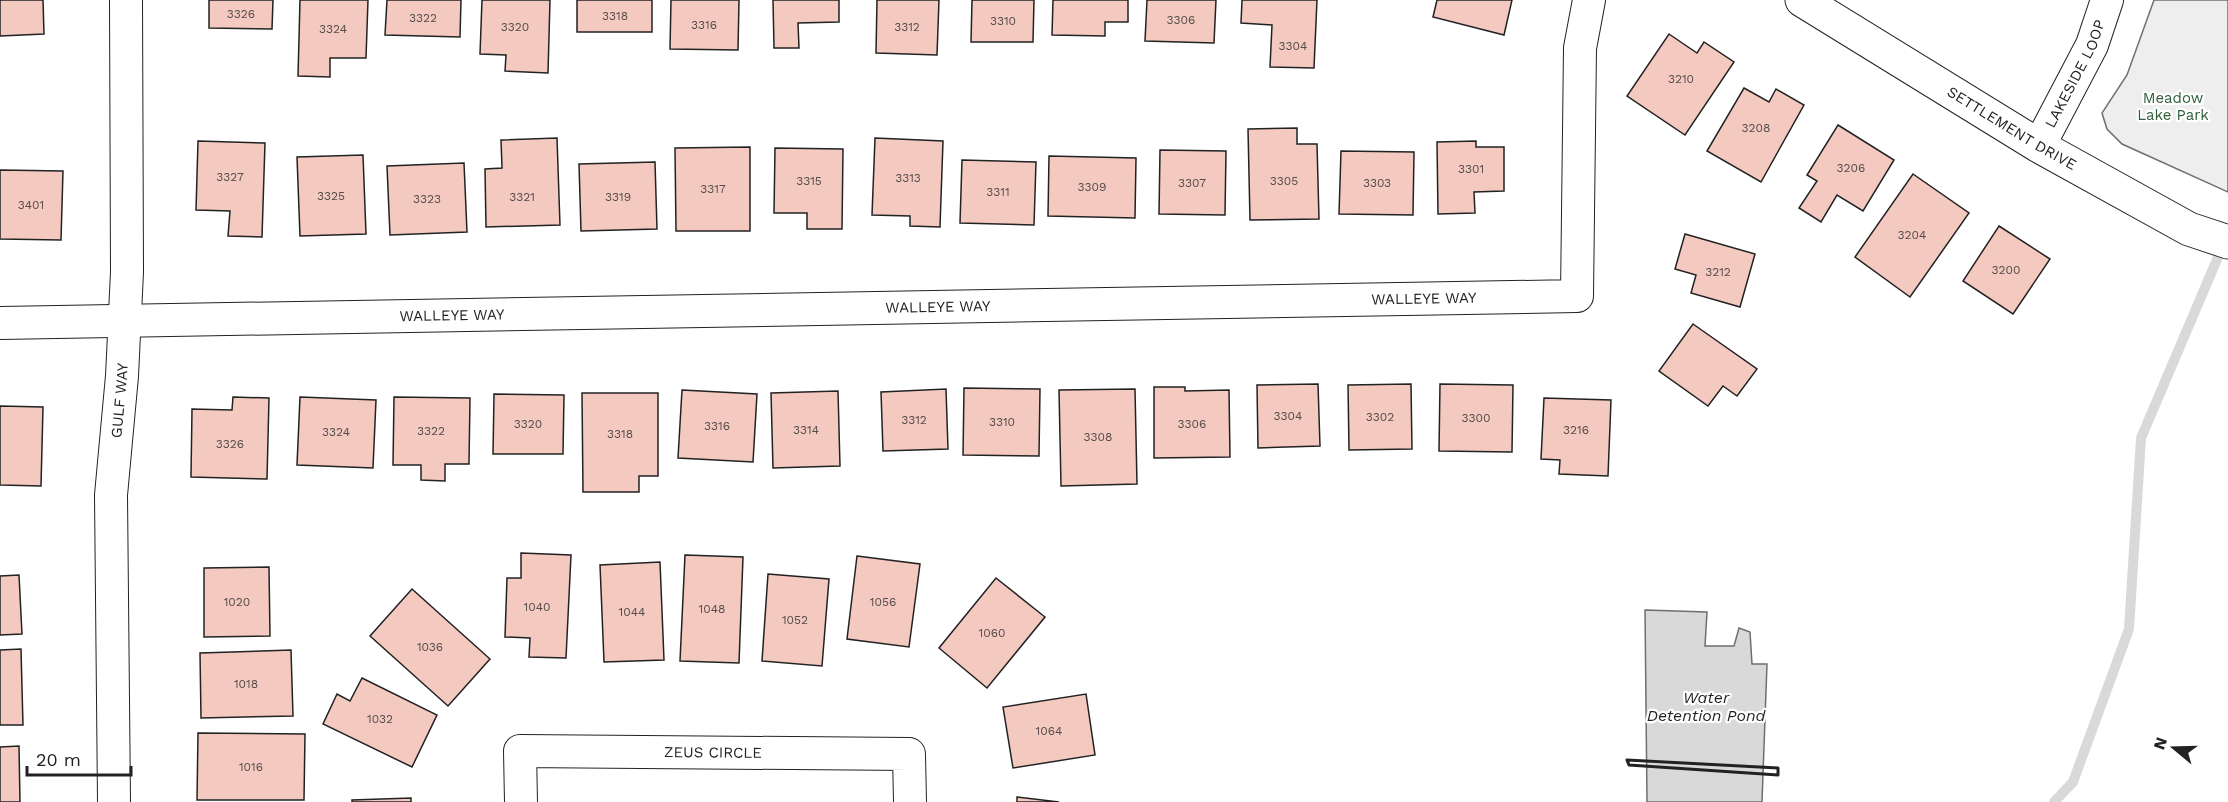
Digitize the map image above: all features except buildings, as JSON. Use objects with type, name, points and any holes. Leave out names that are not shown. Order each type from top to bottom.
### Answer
[{"type":"street","name":"GULF WAY","points":[[114,802],[111,495],[125,322],[126,0]]},
{"type":"street","name":"WALLEYE WAY","points":[[0,323],[1577,296],[1580,48],[1589,0]]},
{"type":"street","name":"SETTLEMENT DRIVE","points":[[1802,0],[2039,146],[2189,229],[2228,242]]},
{"type":"street","name":"LAKESIDE LOOP","points":[[2039,146],[2092,45],[2107,0]]},
{"type":"street","name":"ZEUS CIRCLE","points":[[521,802],[520,751],[909,754],[910,802]]},
{"type":"green space","name":"Meadow Lake Park","points":[[2154,0],[2228,0],[2228,192],[2122,144],[2107,129],[2102,113],[2127,75]]},
{"type":"water","name":"Water Detention Pond","points":[[1645,610],[1707,612],[1705,646],[1734,646],[1739,628],[1750,632],[1752,664],[1767,664],[1762,802],[1647,802]]},
{"type":"waterway","points":[[2054,802],[2073,782],[2129,629],[2141,438],[2224,243]]},
{"type":"wall","points":[[1627,760],[1778,768],[1778,775],[1629,765],[1627,760]]}]
